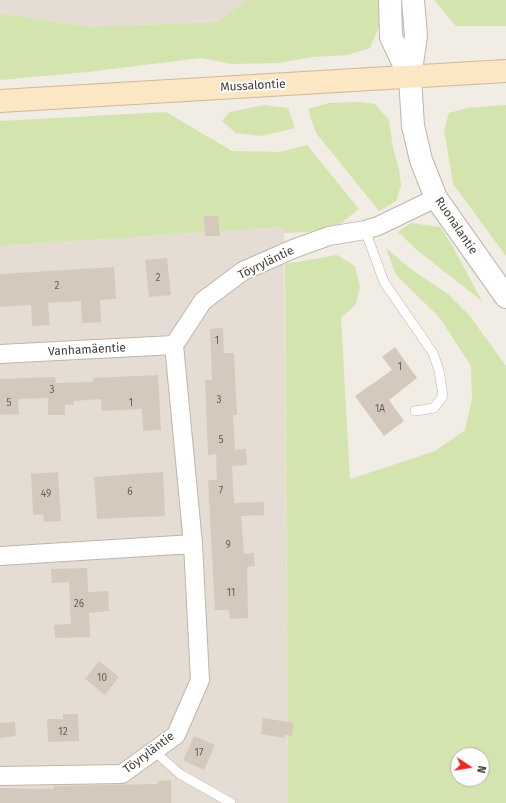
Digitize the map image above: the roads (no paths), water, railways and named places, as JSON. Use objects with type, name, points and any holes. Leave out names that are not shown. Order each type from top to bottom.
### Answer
[{"type":"main road","name":"Mussalontie","points":[[0,101],[506,71]]},
{"type":"street","points":[[390,0],[391,37],[410,77]]},
{"type":"street","points":[[410,77],[416,36],[413,0]]},
{"type":"street","name":"Ruonalantie","points":[[410,77],[414,126],[421,160],[436,198],[506,297]]},
{"type":"street","name":"Töyryläntie","points":[[0,776],[122,774],[176,735],[200,680],[193,544],[174,345],[203,301],[243,271],[292,249],[330,236],[365,230],[378,226],[436,198]]},
{"type":"street","name":"Vanhamäentie","points":[[0,354],[174,345]]},
{"type":"street","points":[[0,556],[193,544]]},
{"type":"lane","points":[[365,230],[384,282],[433,353],[439,370],[443,396],[434,408],[415,411]]},
{"type":"lane","points":[[154,751],[180,774],[230,803]]}]
